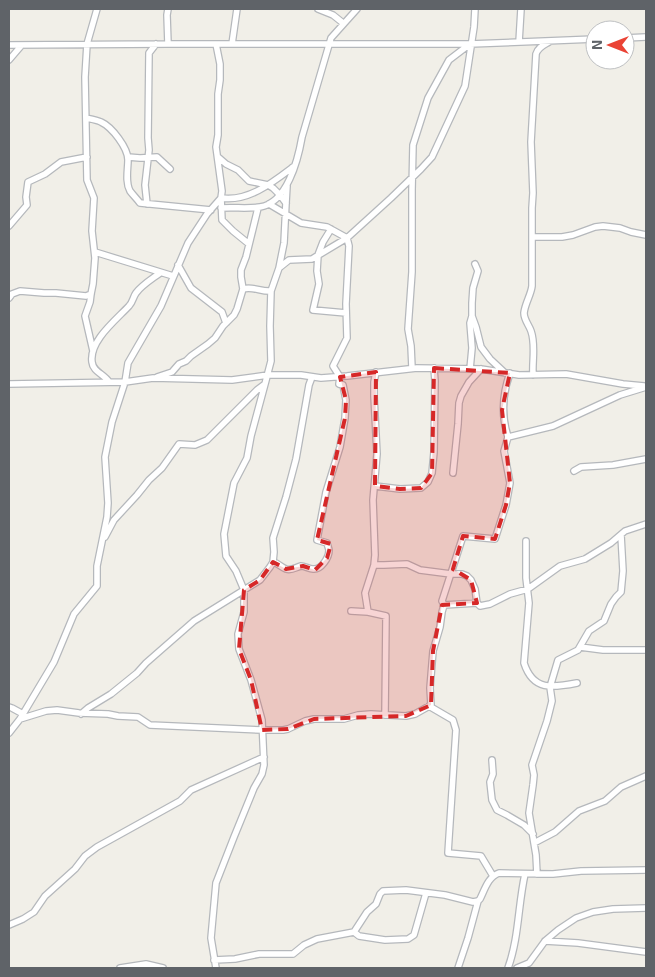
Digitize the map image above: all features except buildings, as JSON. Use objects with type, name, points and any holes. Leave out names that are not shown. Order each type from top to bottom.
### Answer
[{"type":"street","points":[[97,9],[87,44],[85,77],[87,180],[94,198],[92,231],[95,252],[94,284],[85,316],[92,351],[92,364],[95,370],[104,375],[109,382]]},
{"type":"street","points":[[168,9],[166,15],[168,44]]},
{"type":"street","points":[[232,44],[237,9]]},
{"type":"street","points":[[318,9],[328,10],[343,23]]},
{"type":"street","points":[[216,968],[211,930],[216,883],[254,788],[262,774],[264,765],[262,720],[252,680],[238,649],[238,634],[244,612],[244,590],[236,571],[226,556],[224,534],[234,482],[247,458],[271,361],[271,291],[279,268],[284,243],[288,184],[331,38],[357,9]]},
{"type":"street","points":[[279,268],[289,260],[312,259],[347,238],[412,178],[436,151],[465,86],[475,9]]},
{"type":"street","points":[[519,42],[521,9]]},
{"type":"street","points":[[9,45],[470,44],[585,39]]},
{"type":"street","points":[[533,375],[533,344],[531,331],[524,314],[532,286],[533,193],[531,142],[535,60],[537,50],[551,41]]},
{"type":"street","points":[[147,204],[145,185],[148,158],[149,53],[156,44]]},
{"type":"street","points":[[9,733],[54,662],[74,614],[97,586],[97,566],[108,503],[105,457],[112,422],[125,382],[128,363],[161,306],[188,243],[220,198],[222,191],[216,147],[220,64],[216,44]]},
{"type":"street","points":[[412,368],[412,346],[408,329],[412,272],[414,146],[428,98],[449,60],[470,44]]},
{"type":"street","points":[[9,60],[22,46]]},
{"type":"street","points":[[86,118],[101,122],[116,134],[128,157],[130,191],[140,203],[211,210]]},
{"type":"street","points":[[9,226],[27,205],[28,182],[45,174],[62,162],[87,157]]},
{"type":"street","points":[[128,157],[159,158],[170,169]]},
{"type":"street","points":[[218,157],[226,164],[238,170],[249,181],[268,186],[280,195],[286,203]]},
{"type":"street","points":[[220,198],[230,199],[245,196],[268,186],[294,167]]},
{"type":"street","points":[[221,208],[258,208],[278,198],[288,184]]},
{"type":"street","points":[[220,198],[222,220],[232,231],[249,244]]},
{"type":"street","points":[[268,204],[302,223],[331,229],[347,238],[349,246],[346,313],[347,338],[334,366],[340,377],[339,384],[343,385],[346,400],[345,418],[340,447],[326,492],[317,540],[327,543],[330,550],[327,558],[317,569],[303,566],[286,569],[273,562]]},
{"type":"street","points":[[9,384],[125,382],[153,378],[172,372],[179,364],[186,361],[212,341],[234,315],[243,289],[241,270],[258,208]]},
{"type":"street","points":[[533,237],[562,237],[603,226],[620,228],[646,235]]},
{"type":"street","points":[[331,229],[323,242],[318,256],[317,271],[319,284],[313,310],[346,313]]},
{"type":"street","points":[[95,252],[173,276]]},
{"type":"street","points":[[470,369],[472,348],[470,323],[473,288],[478,271],[475,264]]},
{"type":"street","points":[[178,265],[191,288],[222,312],[226,323]]},
{"type":"street","points":[[92,351],[108,327],[132,302],[137,291],[160,273]]},
{"type":"street","points":[[243,289],[271,291]]},
{"type":"street","points":[[9,298],[12,294],[20,291],[86,296],[91,294]]},
{"type":"street","points":[[472,316],[481,347],[490,359],[507,373]]},
{"type":"street","points":[[153,378],[232,380],[268,375],[321,378],[412,368],[434,368],[481,369],[519,376],[566,374],[646,387]]},
{"type":"street","points":[[374,486],[400,489],[421,488],[428,482],[432,473],[434,452],[434,368]]},
{"type":"street","points":[[453,473],[459,403],[469,382],[481,369]]},
{"type":"street","points":[[368,612],[365,593],[374,564],[373,500],[377,454],[374,382],[376,372]]},
{"type":"street","points":[[21,716],[52,710],[81,714],[138,717],[148,724],[162,726],[262,730],[288,729],[314,719],[339,719],[363,714],[401,716],[415,714],[431,705],[430,681],[434,647],[444,605],[442,601],[463,536],[495,539],[506,505],[510,483],[504,452],[508,437],[502,410],[507,373]]},
{"type":"street","points":[[81,714],[111,694],[137,673],[194,621],[260,580],[270,567],[273,562],[273,538],[296,459],[312,376]]},
{"type":"street","points":[[101,546],[114,520],[162,468],[179,444],[195,445],[207,440],[265,384]]},
{"type":"street","points":[[508,437],[553,426],[620,395],[646,387]]},
{"type":"street","points":[[574,471],[581,467],[613,465],[646,459]]},
{"type":"street","points":[[444,605],[477,603],[480,606],[528,589],[560,566],[585,559],[611,543],[625,531],[646,524]]},
{"type":"street","points":[[537,874],[529,813],[534,775],[532,765],[552,701],[550,687],[558,660],[580,647],[590,631],[604,621],[611,604],[621,592],[623,571],[621,535]]},
{"type":"street","points":[[526,541],[526,578],[529,604],[524,663],[527,672],[534,682],[550,687],[577,683]]},
{"type":"street","points":[[374,564],[384,566],[407,564],[420,570],[462,574],[471,580],[477,603]]},
{"type":"street","points":[[351,611],[386,616],[385,715]]},
{"type":"street","points":[[580,647],[603,650],[646,650]]},
{"type":"street","points":[[429,706],[453,720],[456,730],[448,853],[481,856],[493,876]]},
{"type":"street","points":[[9,707],[21,716]]},
{"type":"street","points":[[9,926],[34,912],[45,896],[75,869],[85,856],[97,847],[180,801],[191,790],[264,757]]},
{"type":"street","points":[[492,760],[493,774],[490,782],[492,800],[497,810],[524,825],[533,834]]},
{"type":"street","points":[[534,843],[554,832],[579,810],[605,801],[621,787],[646,776]]},
{"type":"street","points":[[458,968],[478,901],[493,876],[499,873],[554,874],[581,871],[646,870]]},
{"type":"street","points":[[508,968],[514,952],[525,874]]},
{"type":"street","points":[[214,960],[259,954],[293,954],[304,945],[317,939],[354,932],[367,912],[376,904],[382,892],[386,890],[426,892],[473,902],[478,901]]},
{"type":"street","points":[[354,932],[359,936],[385,940],[408,939],[414,935],[426,892]]},
{"type":"street","points":[[516,968],[531,961],[545,941],[581,915],[612,909],[646,908]]},
{"type":"street","points":[[545,941],[578,943],[646,952]]},
{"type":"street","points":[[120,968],[146,964],[163,968]]},
{"type":"highlighted area","points":[[434,368],[510,373],[502,410],[510,483],[506,505],[495,539],[463,536],[453,569],[471,580],[477,603],[442,605],[433,651],[431,705],[406,716],[314,719],[288,729],[262,730],[251,680],[239,649],[244,590],[260,580],[273,562],[286,569],[303,566],[315,570],[327,558],[331,544],[317,540],[345,418],[346,400],[340,377],[376,372],[375,486],[400,489],[421,488],[432,473]]}]
